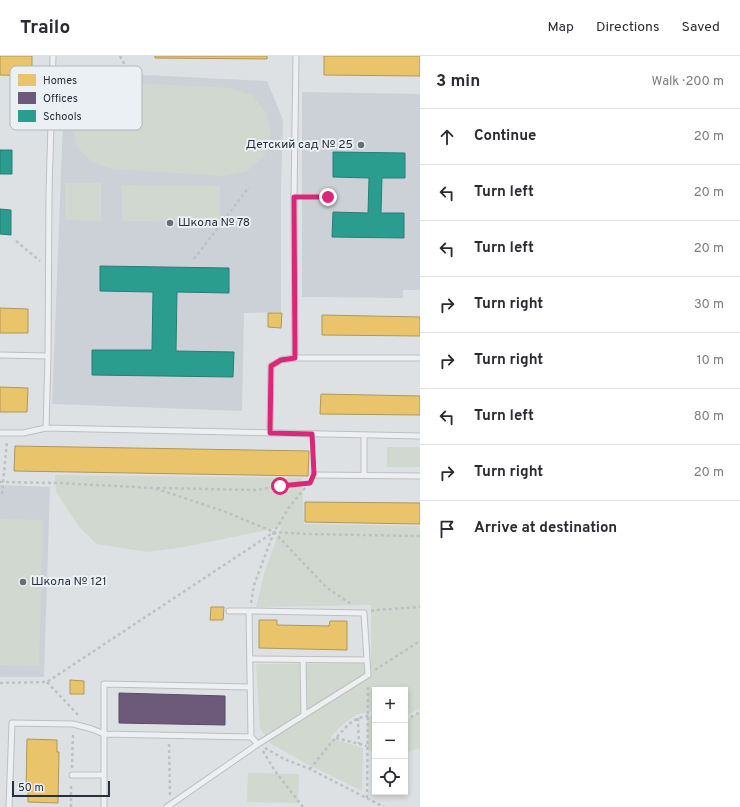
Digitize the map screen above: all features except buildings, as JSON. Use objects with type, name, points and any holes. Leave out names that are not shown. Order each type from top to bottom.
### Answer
[{"type":"lane","points":[[53,56],[53,66]]},
{"type":"lane","points":[[295,358],[294,197],[296,56]]},
{"type":"lane","points":[[46,428],[51,130]]},
{"type":"lane","points":[[0,355],[48,356]]},
{"type":"lane","points":[[270,433],[271,366],[281,360],[295,358],[420,358]]},
{"type":"lane","points":[[0,433],[23,434],[46,428],[420,436]]},
{"type":"lane","points":[[364,435],[364,475]]},
{"type":"lane","points":[[314,474],[420,476]]},
{"type":"lane","points":[[168,806],[258,744],[368,675],[364,613],[229,611]]},
{"type":"lane","points":[[249,611],[251,737],[258,744]]},
{"type":"lane","points":[[250,659],[367,660]]},
{"type":"lane","points":[[302,660],[304,715]]},
{"type":"lane","points":[[104,807],[104,684],[250,687]]},
{"type":"lane","points":[[9,807],[12,723],[73,724],[104,734],[251,737]]},
{"type":"lane","points":[[72,775],[104,774]]},
{"type":"path","points":[[120,56],[126,66]]},
{"type":"path","points":[[194,259],[249,186]]},
{"type":"path","points":[[294,197],[328,197]]},
{"type":"path","points":[[16,241],[49,267]]},
{"type":"path","points":[[2,494],[7,433]]},
{"type":"path","points":[[249,611],[254,585],[274,532],[290,506],[310,483],[314,474],[312,434]]},
{"type":"path","points":[[2,482],[255,490],[310,483]]},
{"type":"path","points":[[154,488],[223,511],[274,532],[420,536]]},
{"type":"path","points":[[274,532],[326,587],[364,613],[376,610],[420,607]]},
{"type":"path","points":[[0,683],[47,682],[274,532]]},
{"type":"path","points":[[367,798],[368,675],[420,641]]},
{"type":"path","points":[[47,682],[92,729]]},
{"type":"path","points":[[408,718],[420,712]]},
{"type":"path","points":[[310,769],[349,724],[358,718],[367,716],[372,717]]},
{"type":"path","points":[[358,718],[359,744]]},
{"type":"path","points":[[168,806],[169,736]]},
{"type":"path","points":[[336,738],[368,746]]},
{"type":"path","points":[[258,744],[284,759],[310,769],[384,807]]},
{"type":"path","points":[[258,744],[275,771],[304,807]]},
{"type":"shaded area","name":"Школа № 78","points":[[142,75],[267,81],[283,120],[281,188],[281,312],[244,313],[242,411],[52,404],[63,130],[142,130]]},
{"type":"shaded area","points":[[142,83],[229,88],[251,95],[266,112],[271,134],[264,156],[247,171],[224,176],[113,169],[92,162],[76,146],[73,130],[142,130]]},
{"type":"shaded area","name":"Детский сад № 25","points":[[302,92],[420,94],[420,290],[403,290],[403,298],[302,297]]},
{"type":"shaded area","points":[[65,183],[101,183],[101,221],[65,220]]},
{"type":"shaded area","points":[[122,185],[220,186],[220,222],[122,221]]},
{"type":"shaded area","points":[[387,447],[420,447],[420,467],[387,467]]},
{"type":"shaded area","points":[[55,475],[302,478],[304,524],[420,526],[420,708],[408,714],[408,687],[372,687],[372,712],[358,714],[343,724],[330,738],[363,748],[362,791],[307,764],[271,744],[260,728],[256,664],[371,663],[371,605],[256,607],[265,571],[281,527],[184,547],[147,552],[97,544],[80,528],[56,492]]},
{"type":"shaded area","name":"Школа № 121","points":[[0,485],[50,487],[44,677],[0,677]]},
{"type":"shaded area","name":"Школа № 121","points":[[0,519],[43,520],[39,666],[0,665]]},
{"type":"shaded area","points":[[420,712],[420,748],[408,752],[408,718]]},
{"type":"shaded area","points":[[367,716],[372,717],[372,751],[368,750]]},
{"type":"shaded area","points":[[248,773],[299,774],[298,803],[247,802]]},
{"type":"place","name":"Детский сад № 25","points":[[361,145]]},
{"type":"place","name":"Школа № 78","points":[[170,223]]},
{"type":"place","name":"Школа № 121","points":[[23,582]]},
{"type":"route","points":[[280,486],[310,483],[314,474],[312,434],[270,433],[271,366],[281,360],[295,358],[294,197],[328,197]]}]
